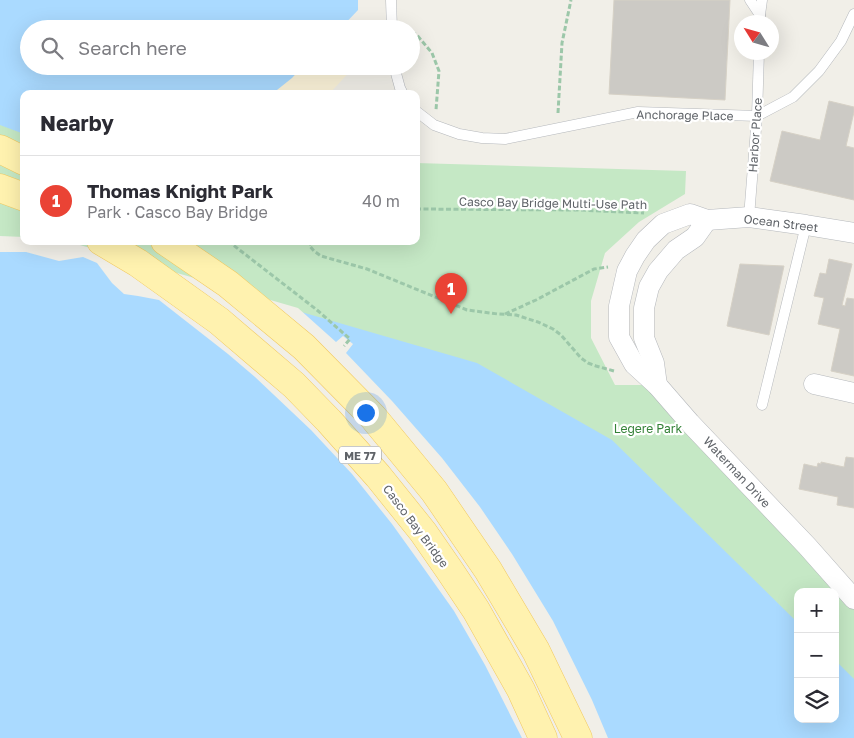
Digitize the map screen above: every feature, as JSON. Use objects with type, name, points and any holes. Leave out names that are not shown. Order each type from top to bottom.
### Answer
[{"type":"main road","points":[[0,149],[20,159]]},
{"type":"main road","points":[[0,188],[20,196]]},
{"type":"main road","name":"Casco Bay Bridge","points":[[108,245],[138,263],[219,321],[294,385],[329,420],[423,532],[450,571],[476,610],[521,690],[543,738]]},
{"type":"main road","name":"ME 77","points":[[171,245],[228,284],[304,347],[373,417],[434,492],[488,570],[536,651],[578,738]]},
{"type":"street","name":"Waterman Drive","points":[[707,220],[690,214],[663,224],[646,240],[627,271],[619,306],[619,337],[634,364],[657,385],[690,423],[853,597]]},
{"type":"street","name":"Ocean Street","points":[[707,220],[749,217],[854,234]]},
{"type":"street","points":[[657,385],[654,363],[644,338],[644,308],[649,287],[658,271],[676,250],[695,237],[707,220]]},
{"type":"street","points":[[814,384],[854,393]]},
{"type":"lane","points":[[391,0],[392,20]]},
{"type":"lane","points":[[750,0],[758,15]]},
{"type":"lane","points":[[760,15],[762,0]]},
{"type":"lane","name":"Anchorage Place","points":[[420,114],[434,125],[459,134],[505,139],[638,112],[757,116],[793,97],[819,72],[841,42],[854,14]]},
{"type":"lane","name":"Harbor Place","points":[[749,217],[757,116],[759,60]]},
{"type":"lane","points":[[396,75],[401,90]]},
{"type":"lane","points":[[762,406],[806,225]]},
{"type":"path","points":[[558,129],[562,43],[570,0]]},
{"type":"path","points":[[420,38],[432,52],[439,71],[434,125]]},
{"type":"path","name":"Casco Bay Bridge Multi-Use Path","points":[[420,209],[579,210],[646,213]]},
{"type":"path","points":[[233,245],[317,310],[350,339],[344,346]]},
{"type":"path","points":[[310,245],[321,256],[367,269],[467,310],[516,315],[538,322],[553,329],[581,358],[596,366],[619,372]]},
{"type":"path","points":[[505,314],[594,269],[606,267],[620,268],[627,271]]},
{"type":"green space","name":"Legere Park","points":[[0,0],[20,20],[20,75],[27,75],[25,90],[20,90],[20,245],[420,245],[420,163],[686,171],[685,194],[639,222],[605,253],[591,301],[591,338],[615,385],[657,385],[854,599],[854,738],[0,738]]},
{"type":"sand","points":[[261,75],[347,75],[333,90],[239,90]]},
{"type":"water","points":[[0,0],[358,0],[358,10],[349,20],[20,20],[20,75],[295,75],[277,90],[20,90],[20,132],[0,125]]},
{"type":"water","points":[[0,236],[20,240],[20,245],[71,245],[477,363],[612,440],[794,619],[794,723],[839,723],[839,664],[854,679],[854,738],[0,738]]},
{"type":"pier","points":[[0,236],[20,237],[20,245],[80,245],[298,308],[336,342],[343,336],[353,344],[346,353],[392,401],[442,458],[480,507],[512,554],[553,621],[592,700],[608,738],[522,738],[485,665],[454,611],[392,524],[352,474],[311,430],[228,354],[159,300],[124,294],[112,283],[97,263],[83,257],[59,261],[26,252],[0,252]]},
{"type":"building","points":[[614,0],[730,0],[725,100],[609,94]]},
{"type":"building","points":[[829,101],[854,107],[846,146],[854,148],[854,200],[770,181],[782,131],[820,140]]},
{"type":"building","points":[[829,259],[852,264],[842,305],[845,306],[847,298],[854,299],[854,376],[831,371],[840,329],[818,324],[824,298],[814,296],[820,273],[826,274]]},
{"type":"building","points":[[740,264],[784,266],[769,335],[727,326]]},
{"type":"building","points":[[846,457],[854,458],[854,508],[837,505],[838,497],[799,489],[804,464],[817,467],[818,463],[821,464],[821,462],[844,467]]},
{"type":"place","name":"Thomas Knight Park","points":[[451,314]]}]
